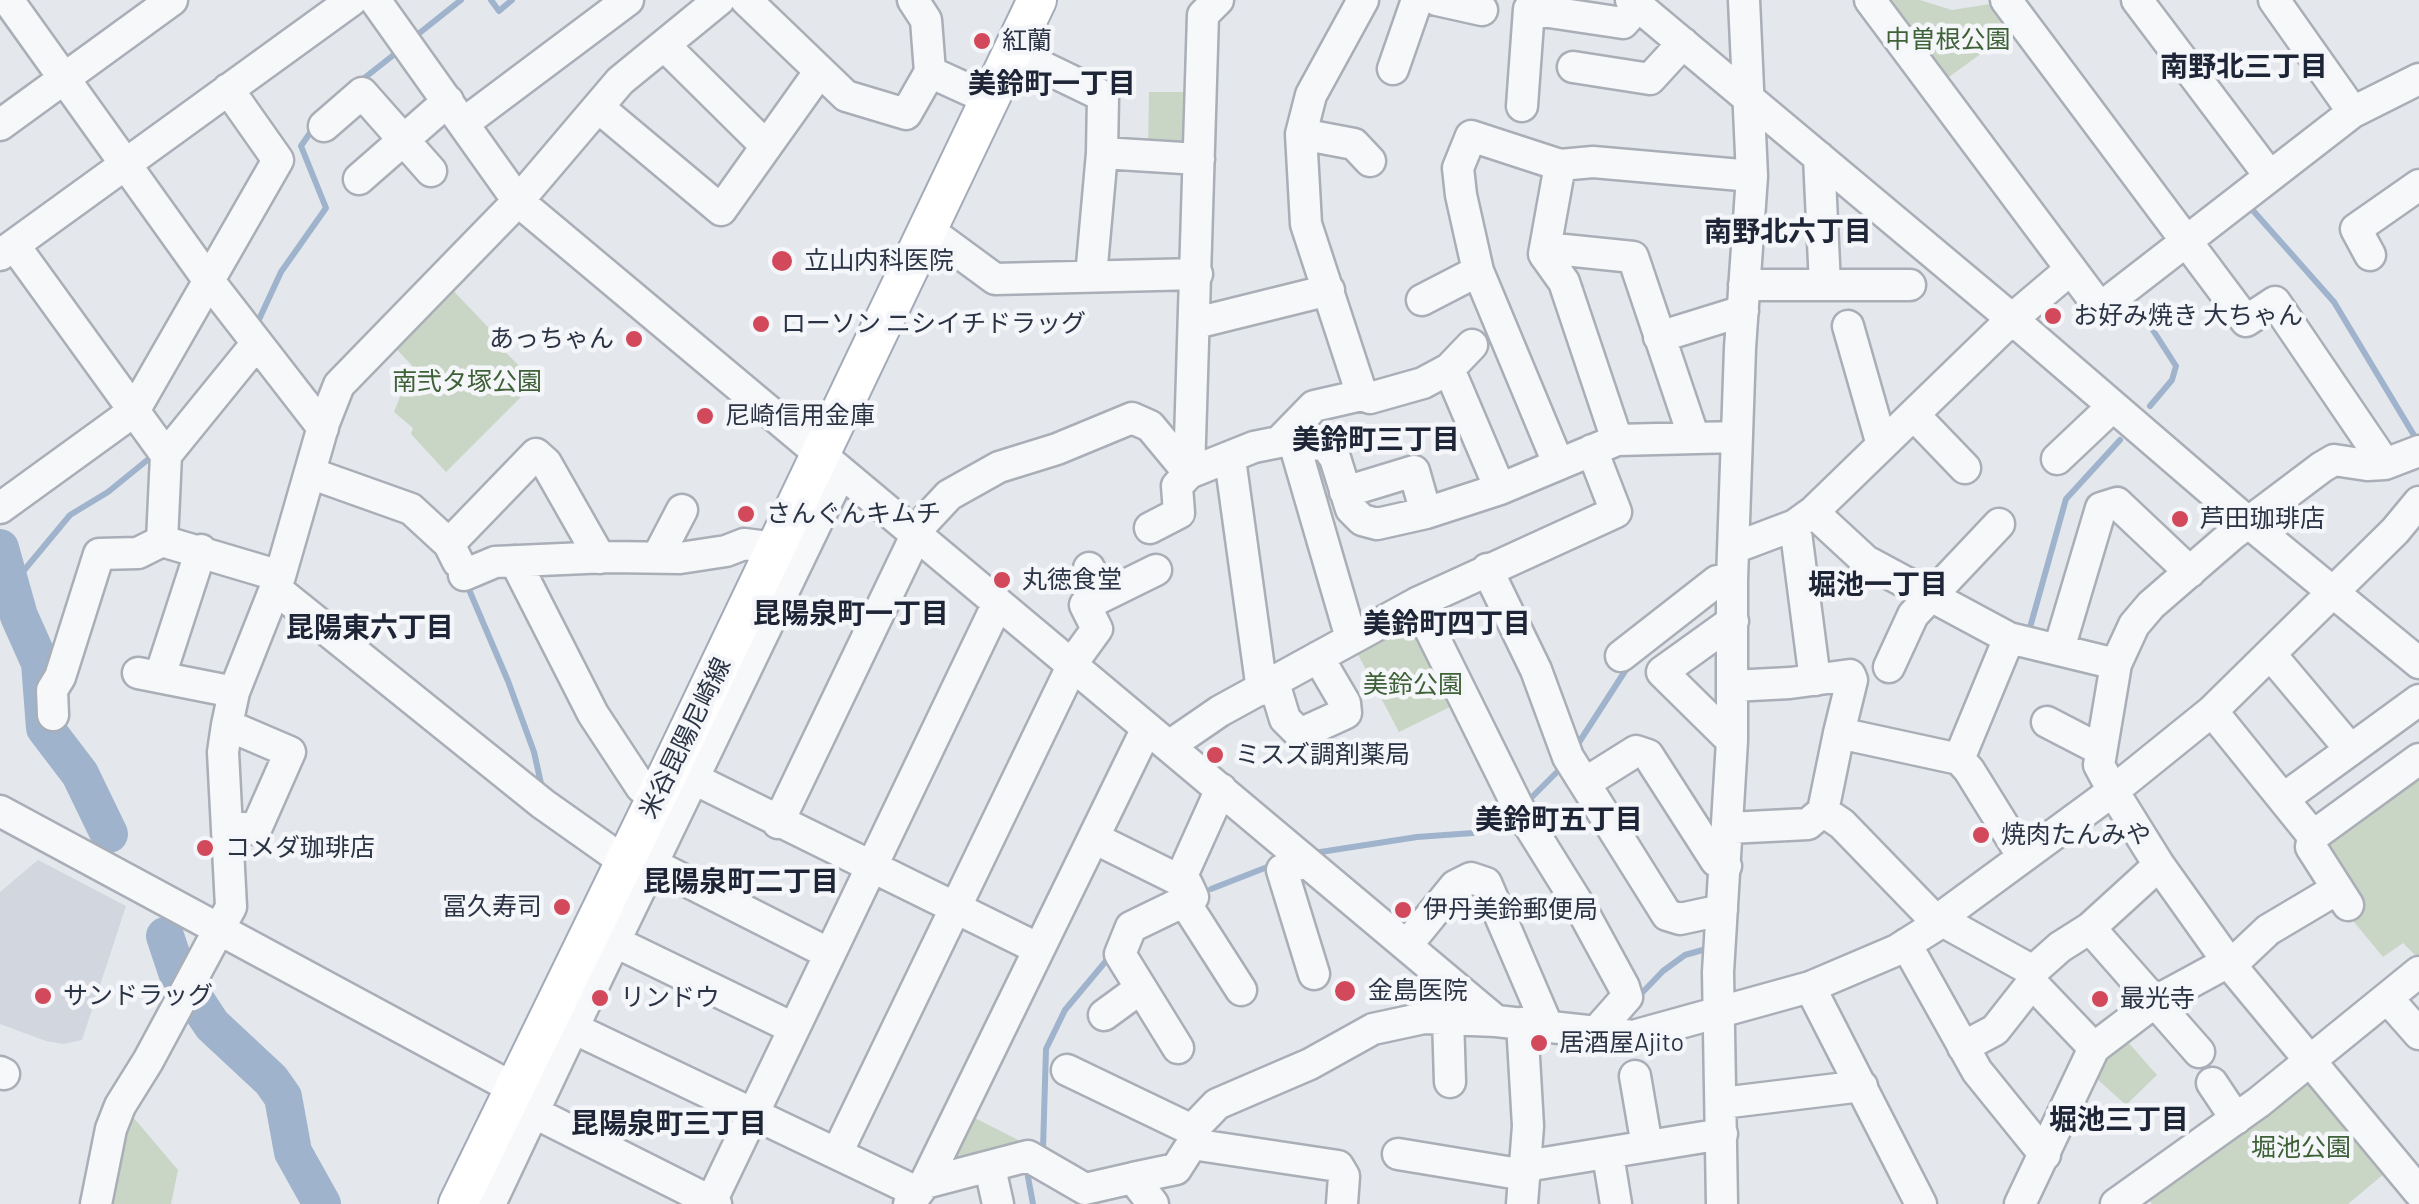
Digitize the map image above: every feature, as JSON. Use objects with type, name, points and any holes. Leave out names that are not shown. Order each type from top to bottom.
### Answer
[{"type":"main road","name":"米谷昆陽尼崎線","points":[[488,1202],[525,1101],[603,937],[776,548],[830,462],[927,229],[1037,0]]},
{"type":"street","points":[[8,0],[210,280],[323,428]]},
{"type":"street","points":[[0,124],[172,0]]},
{"type":"street","points":[[166,455],[7,250],[352,0]]},
{"type":"street","points":[[375,0],[518,200],[1306,862],[1407,944],[1522,1023]]},
{"type":"street","points":[[359,178],[404,140],[456,112],[628,0]]},
{"type":"street","points":[[96,1204],[111,1129],[120,1106],[231,906],[223,752],[227,726],[234,692],[278,582],[334,395],[349,373],[518,200],[620,81],[719,0]]},
{"type":"street","points":[[746,0],[846,96],[906,114],[930,72],[926,20],[913,0]]},
{"type":"street","points":[[1362,0],[1310,95],[1301,134],[1306,224],[1362,394]]},
{"type":"street","points":[[1393,69],[1417,0]]},
{"type":"street","points":[[1437,0],[1482,10]]},
{"type":"street","points":[[1722,1204],[1722,910],[1732,741],[1732,580],[1752,176],[1744,0]]},
{"type":"street","points":[[1870,0],[2100,308],[2353,112],[2419,80]]},
{"type":"street","points":[[2006,0],[2246,321],[2275,302],[2384,464]]},
{"type":"street","points":[[2138,0],[2269,175]]},
{"type":"street","points":[[2274,0],[2353,112]]},
{"type":"street","points":[[1522,106],[1529,9],[1623,23],[1634,3],[2419,663]]},
{"type":"street","points":[[1189,473],[1202,5]]},
{"type":"street","points":[[1574,67],[1650,79],[1682,43]]},
{"type":"street","points":[[665,46],[766,146]]},
{"type":"street","points":[[1012,52],[1103,96],[1091,276]]},
{"type":"street","points":[[598,107],[720,210],[820,71]]},
{"type":"street","points":[[930,72],[989,99]]},
{"type":"street","points":[[0,508],[134,412],[278,160],[228,88]]},
{"type":"street","points":[[324,126],[362,92],[431,171]]},
{"type":"street","points":[[1301,134],[1354,144],[1370,161]]},
{"type":"street","points":[[1558,463],[1478,271],[1460,195],[1458,168],[1471,136],[1560,165],[1592,162],[1752,176]]},
{"type":"street","points":[[1102,153],[1199,159]]},
{"type":"street","points":[[1820,157],[1825,285]]},
{"type":"street","points":[[917,1193],[1094,838],[1158,737],[1220,711],[1417,603],[1616,512],[1604,445],[1564,282],[1544,254],[1560,165]]},
{"type":"street","points":[[2370,255],[2356,229],[2419,185]]},
{"type":"street","points":[[927,229],[995,279],[1196,274]]},
{"type":"street","points":[[1546,248],[1633,257],[1694,438]]},
{"type":"street","points":[[1734,548],[1804,519],[2012,319],[2070,269]]},
{"type":"street","points":[[1422,300],[1478,271]]},
{"type":"street","points":[[1659,337],[1744,298],[1825,285],[1910,285]]},
{"type":"street","points":[[1196,323],[1329,290]]},
{"type":"street","points":[[1848,326],[1882,445]]},
{"type":"street","points":[[162,541],[166,455],[258,343]]},
{"type":"street","points":[[1289,442],[1314,406],[1362,394],[1370,398],[1423,383],[1449,370],[1472,345]]},
{"type":"street","points":[[1449,370],[1500,489]]},
{"type":"street","points":[[2057,459],[2112,407]]},
{"type":"street","points":[[1914,414],[1965,468]]},
{"type":"street","points":[[778,823],[920,525],[949,495],[999,467],[1057,449],[1132,418],[1150,426],[1189,473]]},
{"type":"street","points":[[1150,528],[1179,513],[1177,486],[1189,473],[1289,442],[1318,444],[1330,450],[1351,510],[1367,522],[1378,524],[1500,489],[1604,445],[1738,436]]},
{"type":"street","points":[[1289,442],[1351,638]]},
{"type":"street","points":[[2419,451],[2367,466],[2334,460],[2233,534],[2134,624],[2116,664],[2099,764],[2159,865],[2229,963],[2419,1192]]},
{"type":"street","points":[[449,544],[536,454],[546,463],[600,558]]},
{"type":"street","points":[[1230,458],[1268,686],[1286,719],[1300,734],[1346,713],[1345,704],[1318,657]]},
{"type":"street","points":[[674,780],[830,462]]},
{"type":"street","points":[[1344,492],[1414,472],[1426,513]]},
{"type":"street","points":[[310,474],[411,509],[449,544],[465,579],[495,562],[680,558],[744,544],[776,548]]},
{"type":"street","points":[[573,1028],[917,1193],[1028,1156],[1064,1190],[1085,1190],[1176,1169],[1192,1137],[1218,1104],[1392,1023],[1448,1018],[1633,1036],[1810,986],[1906,944],[2113,791],[2212,711],[2396,531],[2419,502]]},
{"type":"street","points":[[2060,648],[2101,508],[2117,503],[2190,572]]},
{"type":"street","points":[[658,556],[682,510]]},
{"type":"street","points":[[1804,519],[1866,561],[2008,638],[2116,664]]},
{"type":"street","points":[[1804,519],[1814,680]]},
{"type":"street","points":[[1888,667],[1914,615],[1999,524]]},
{"type":"street","points":[[52,715],[52,690],[60,677],[99,554],[138,553],[162,541],[201,550],[278,582],[543,804],[635,860],[828,953]]},
{"type":"street","points":[[201,550],[149,674],[234,692]]},
{"type":"street","points":[[515,561],[598,722],[640,787],[674,780],[778,823],[1039,950]]},
{"type":"street","points":[[1089,568],[1102,596]]},
{"type":"street","points":[[1487,569],[1536,670],[1568,757],[1668,915],[1680,919],[1722,910]]},
{"type":"street","points":[[838,1153],[1076,658],[1098,630],[1085,604],[1156,570]]},
{"type":"street","points":[[1620,656],[1717,581],[1732,580]]},
{"type":"street","points":[[0,811],[713,1203],[828,953],[998,603]]},
{"type":"street","points":[[1417,603],[1519,809],[1624,987],[1627,997],[1596,1032]]},
{"type":"street","points":[[1732,741],[1662,672],[1733,621]]},
{"type":"street","points":[[1959,758],[2008,638]]},
{"type":"street","points":[[2271,655],[2350,749]]},
{"type":"street","points":[[1728,828],[1808,824],[1824,811],[1852,680],[1850,676],[1732,686]]},
{"type":"street","points":[[2283,799],[2419,700]]},
{"type":"street","points":[[2212,711],[2313,836]]},
{"type":"street","points":[[2046,722],[2102,750]]},
{"type":"street","points":[[227,726],[290,752],[256,829],[228,827]]},
{"type":"street","points":[[1840,732],[1959,758],[2023,857]]},
{"type":"street","points":[[1586,783],[1636,751],[1648,755],[1716,861],[1726,866]]},
{"type":"street","points":[[2022,1202],[2094,1048],[2156,1001],[2229,963],[2268,930],[2342,897],[2310,847],[2313,836],[2419,759]]},
{"type":"street","points":[[1178,1048],[1120,954],[1131,927],[1182,891],[1221,789]]},
{"type":"street","points":[[1824,811],[1842,824],[1936,921],[1946,923],[2032,977],[2094,1048]]},
{"type":"street","points":[[1094,838],[1182,891],[1241,990]]},
{"type":"street","points":[[1306,862],[1282,870],[1283,914],[1314,974]]},
{"type":"street","points":[[1963,1047],[1996,1030],[2032,977],[2159,865]]},
{"type":"street","points":[[1407,944],[1455,886],[1471,878],[1486,882],[1522,1023],[1528,1126],[1525,1182]]},
{"type":"street","points":[[2090,928],[2199,1052]]},
{"type":"street","points":[[525,1101],[573,1028],[603,937],[793,1028]]},
{"type":"street","points":[[1906,944],[1977,1071],[2045,1155]]},
{"type":"street","points":[[2116,1204],[2312,1061],[2419,972]]},
{"type":"street","points":[[1810,986],[1921,1204]]},
{"type":"street","points":[[1104,1015],[1141,988]]},
{"type":"street","points":[[2389,1000],[2419,1034]]},
{"type":"street","points":[[1448,1018],[1450,1082]]},
{"type":"street","points":[[1067,1070],[1192,1137],[1338,1166],[1344,1176],[1342,1204]]},
{"type":"street","points":[[1635,1076],[1647,1146]]},
{"type":"street","points":[[2212,1082],[2236,1119]]},
{"type":"street","points":[[1722,1104],[1862,1086]]},
{"type":"street","points":[[1398,1154],[1525,1182],[1608,1154],[1722,1134]]},
{"type":"street","points":[[1608,1154],[1616,1204]]},
{"type":"street","points":[[990,1168],[998,1204]]},
{"type":"street","points":[[1133,1178],[1153,1204]]},
{"type":"shaded area","points":[[38,860],[126,906],[82,1040],[63,1044],[0,1024],[0,892]]},
{"type":"green space","name":"中曽根公園","points":[[1882,0],[1920,0],[1952,10],[1990,4],[2000,9],[2015,29],[1942,82]]},
{"type":"green space","points":[[1149,92],[1194,92],[1193,148],[1148,151]]},
{"type":"green space","name":"南弐タ塚公園","points":[[444,281],[536,382],[446,472],[411,434],[413,428],[394,412],[400,397],[419,373],[387,339]]},
{"type":"green space","name":"美鈴公園","points":[[1408,617],[1458,703],[1399,732],[1353,645]]},
{"type":"green space","points":[[2419,769],[2419,959],[2403,943],[2383,957],[2344,910],[2316,844]]},
{"type":"green space","points":[[2120,1033],[2157,1075],[2126,1105],[2087,1070]]},
{"type":"green space","name":"堀池公園","points":[[2307,1076],[2391,1168],[2348,1204],[2152,1204],[2144,1193]]},
{"type":"green space","points":[[127,1110],[178,1170],[171,1204],[103,1204]]},
{"type":"green space","points":[[971,1116],[1030,1146],[946,1169]]},
{"type":"waterway","points":[[417,35],[461,0]]},
{"type":"waterway","points":[[491,0],[499,11],[512,0]]},
{"type":"waterway","points":[[358,83],[396,53]]},
{"type":"waterway","points":[[256,326],[281,272],[326,208],[301,146],[314,127]]},
{"type":"waterway","points":[[2249,206],[2334,302],[2418,442]]},
{"type":"waterway","points":[[2137,296],[2133,299],[2176,366],[2172,380],[2150,406]]},
{"type":"waterway","points":[[2029,631],[2066,499],[2120,440]]},
{"type":"waterway","points":[[11,586],[70,515],[108,492],[156,453]]},
{"type":"waterway","points":[[0,548],[19,616],[40,663],[45,728],[80,774],[109,834]]},
{"type":"waterway","points":[[467,585],[508,681],[534,752],[542,788]]},
{"type":"waterway","points":[[1576,747],[1629,665]]},
{"type":"waterway","points":[[1526,803],[1563,766]]},
{"type":"waterway","points":[[1314,853],[1417,837],[1473,833],[1510,815]]},
{"type":"waterway","points":[[1211,889],[1275,864]]},
{"type":"waterway","points":[[165,936],[177,972],[212,1025],[271,1080],[283,1097],[293,1152],[322,1204]]},
{"type":"waterway","points":[[1639,996],[1685,955],[1706,949]]},
{"type":"waterway","points":[[1038,1154],[1043,1149],[1046,1049],[1065,1010],[1111,955]]},
{"type":"waterway","points":[[1026,1166],[1033,1204]]},
{"type":"place","name":"紅蘭","points":[[982,41]]},
{"type":"place","name":"立山内科医院","points":[[782,261]]},
{"type":"place","name":"お好み焼き 大ちゃん","points":[[2053,316]]},
{"type":"place","name":"ローソン ニシイチドラッグ","points":[[761,324]]},
{"type":"place","name":"あっちゃん","points":[[634,339]]},
{"type":"place","name":"尼崎信用金庫","points":[[705,416]]},
{"type":"place","name":"さんぐんキムチ","points":[[746,514]]},
{"type":"place","name":"芦田珈琲店","points":[[2180,519]]},
{"type":"place","name":"丸徳食堂","points":[[1002,580]]},
{"type":"place","name":"ミスズ調剤薬局","points":[[1215,755]]},
{"type":"place","name":"焼肉たんみや","points":[[1981,835]]},
{"type":"place","name":"コメダ珈琲店","points":[[205,848]]},
{"type":"place","name":"冨久寿司","points":[[562,907]]},
{"type":"place","name":"伊丹美鈴郵便局","points":[[1403,910]]},
{"type":"place","name":"金島医院","points":[[1345,991]]},
{"type":"place","name":"サンドラッグ","points":[[43,996]]},
{"type":"place","name":"リンドウ","points":[[600,998]]},
{"type":"place","name":"最光寺","points":[[2100,999]]},
{"type":"place","name":"居酒屋Ajito","points":[[1539,1043]]},
{"type":"district","name":"南野北三丁目","points":[[2244,67]]},
{"type":"district","name":"美鈴町一丁目","points":[[1052,84]]},
{"type":"district","name":"南野北六丁目","points":[[1788,232]]},
{"type":"district","name":"美鈴町三丁目","points":[[1376,440]]},
{"type":"district","name":"堀池一丁目","points":[[1878,585]]},
{"type":"district","name":"昆陽泉町一丁目","points":[[851,614]]},
{"type":"district","name":"美鈴町四丁目","points":[[1447,624]]},
{"type":"district","name":"昆陽東六丁目","points":[[370,628]]},
{"type":"district","name":"美鈴町五丁目","points":[[1559,820]]},
{"type":"district","name":"昆陽泉町二丁目","points":[[741,882]]},
{"type":"district","name":"堀池三丁目","points":[[2119,1120]]},
{"type":"district","name":"昆陽泉町三丁目","points":[[669,1124]]}]
